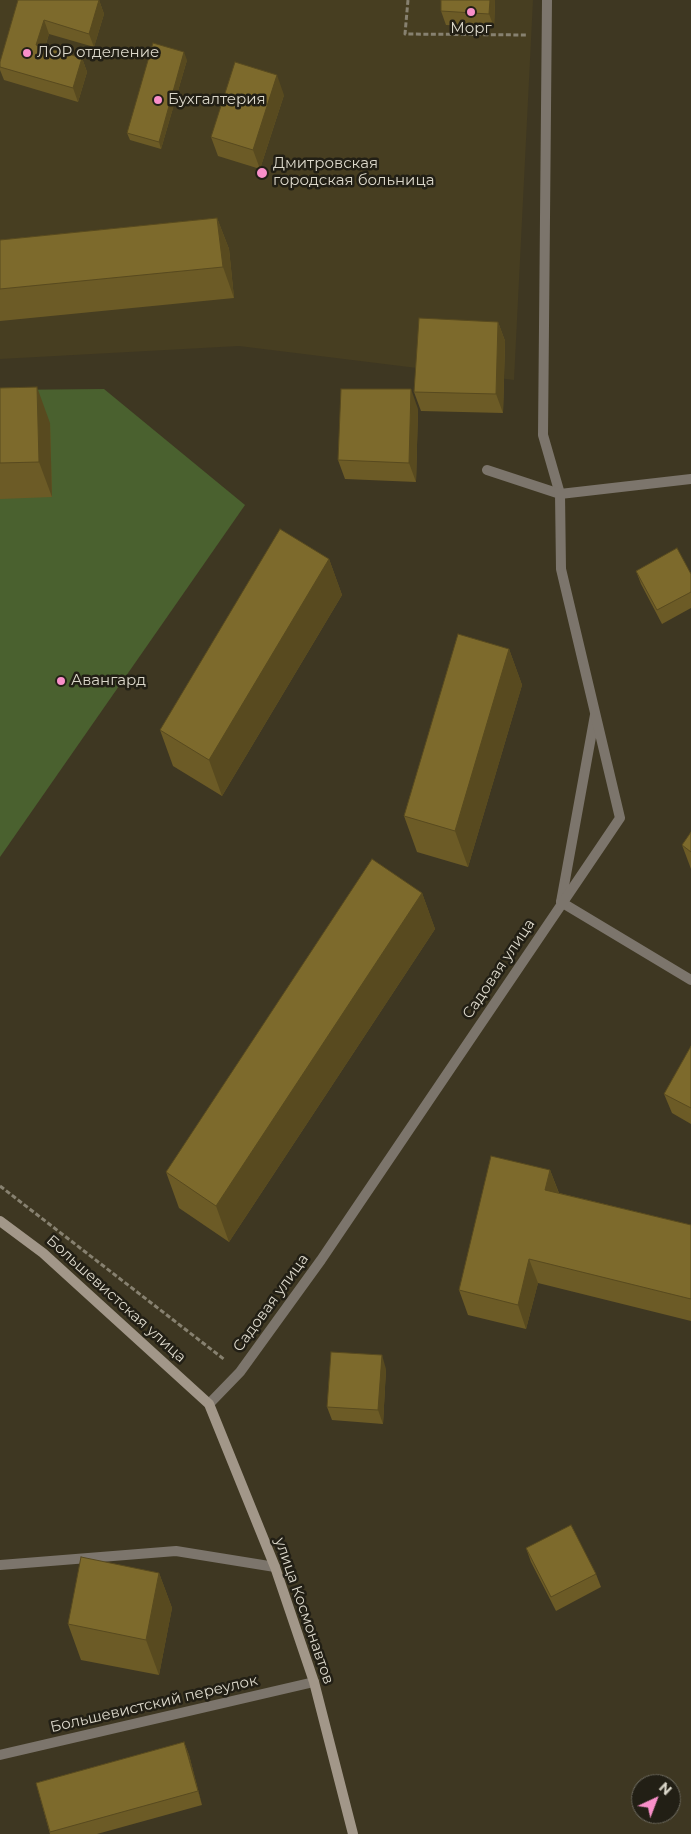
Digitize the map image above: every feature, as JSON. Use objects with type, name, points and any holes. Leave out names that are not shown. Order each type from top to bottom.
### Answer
[{"type":"main road","name":"Большевистская улица","points":[[0,1221],[43,1252],[209,1404]]},
{"type":"main road","name":"улица Космонавтов","points":[[209,1404],[275,1567],[314,1682],[353,1834]]},
{"type":"street","name":"Садовая улица","points":[[209,1404],[240,1372],[321,1260],[561,902],[620,818],[561,569],[560,494],[543,435],[547,0]]},
{"type":"street","points":[[487,470],[560,494],[691,479]]},
{"type":"street","points":[[595,715],[561,902],[691,980]]},
{"type":"street","points":[[0,1565],[176,1551],[275,1567]]},
{"type":"street","name":"Большевистский переулок","points":[[0,1755],[314,1682]]},
{"type":"path","points":[[408,0],[405,34],[548,36]]},
{"type":"path","points":[[0,1186],[240,1372]]},
{"type":"shaded area","name":"Дмитровская городская больница","points":[[0,0],[533,0],[514,380],[239,346],[0,359]]},
{"type":"green space","name":"Авангард","points":[[104,389],[245,505],[0,857],[0,390]]},
{"type":"building","name":"ЛОР отделение","points":[[18,0],[99,0],[89,34],[44,20],[36,45],[82,58],[73,88],[0,67]]},
{"type":"building","points":[[441,0],[490,0],[489,14],[441,11]]},
{"type":"building","name":"Бухгалтерия","points":[[153,43],[184,52],[159,142],[127,133]]},
{"type":"building","points":[[235,62],[277,75],[253,150],[211,137]]},
{"type":"building","points":[[217,218],[223,267],[0,289],[0,240]]},
{"type":"building","points":[[419,318],[498,322],[496,394],[414,392]]},
{"type":"building","points":[[37,387],[39,462],[0,463],[0,388]]},
{"type":"building","points":[[341,389],[411,389],[409,463],[338,460]]},
{"type":"building","points":[[280,529],[329,559],[209,760],[160,730]]},
{"type":"building","points":[[677,548],[691,574],[691,592],[657,610],[636,571]]},
{"type":"building","points":[[458,634],[509,649],[455,831],[404,816]]},
{"type":"building","points":[[691,832],[691,852],[682,845]]},
{"type":"building","points":[[372,859],[422,893],[216,1206],[166,1172]]},
{"type":"building","points":[[691,1046],[691,1108],[664,1094]]},
{"type":"building","points":[[491,1156],[550,1170],[545,1190],[691,1225],[691,1299],[529,1259],[518,1305],[459,1290]]},
{"type":"building","points":[[331,1352],[382,1355],[378,1410],[327,1407]]},
{"type":"building","points":[[571,1525],[596,1574],[551,1597],[526,1548]]},
{"type":"building","points":[[81,1557],[159,1573],[146,1640],[68,1624]]},
{"type":"building","points":[[184,1742],[198,1791],[50,1832],[36,1783]]},
{"type":"place","name":"Морг","points":[[471,12]]},
{"type":"place","name":"ЛОР отделение","points":[[27,53]]},
{"type":"place","name":"Бухгалтерия","points":[[158,100]]},
{"type":"place","name":"Дмитровская городская больница","points":[[262,173]]},
{"type":"place","name":"Авангард","points":[[61,681]]}]
